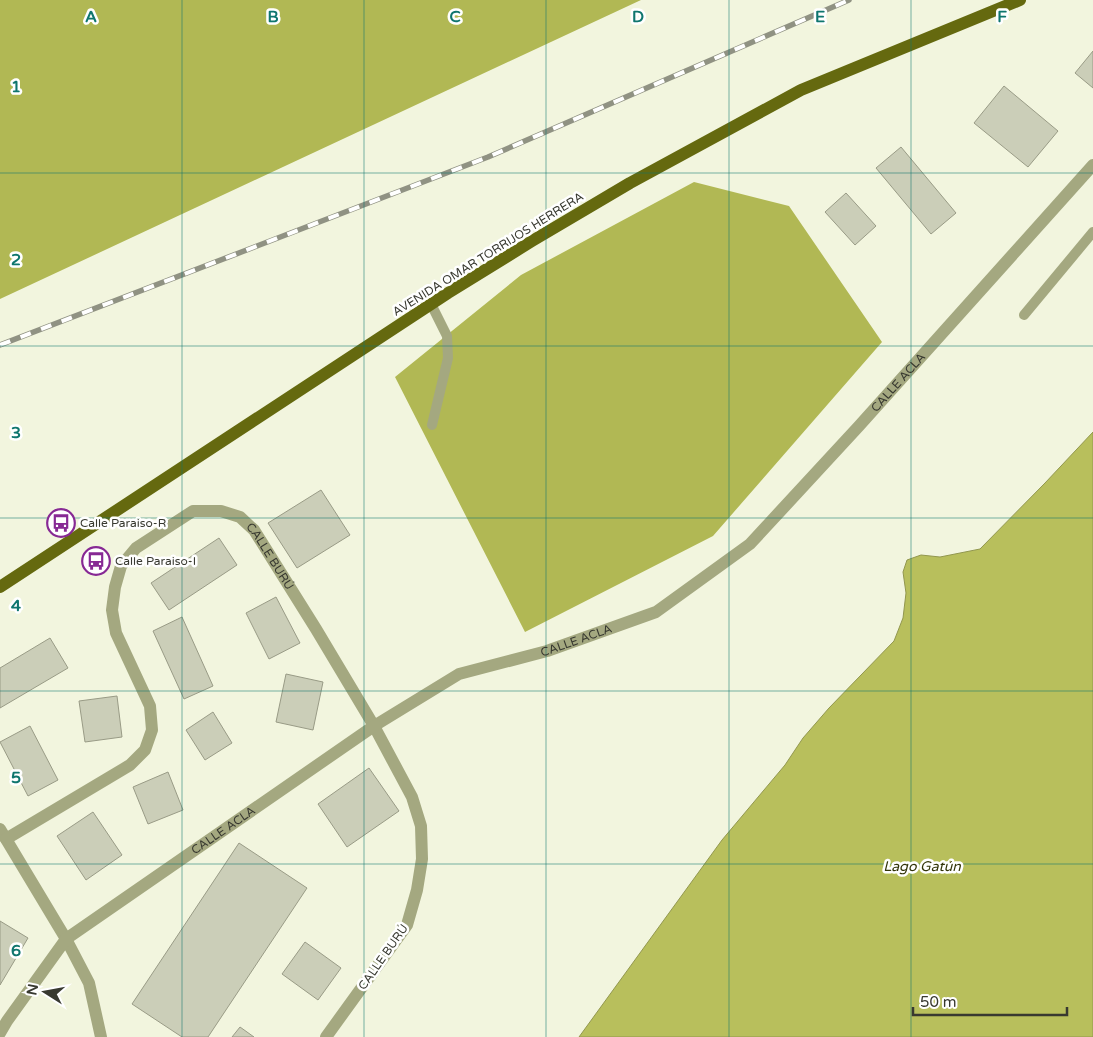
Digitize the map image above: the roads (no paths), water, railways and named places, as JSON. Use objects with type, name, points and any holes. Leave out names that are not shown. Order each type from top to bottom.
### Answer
[{"type":"main road","name":"AVENIDA OMAR TORRIJOS HERRERA","points":[[0,587],[432,304],[532,241],[630,183],[801,90],[1020,0]]},
{"type":"street","name":"CALLE ACLA","points":[[0,1033],[66,939],[374,726],[458,674],[546,651],[656,612],[750,544],[859,426],[1093,165]]},
{"type":"street","name":"CALLE BURÚ","points":[[3,834],[130,765],[145,750],[152,730],[150,706],[116,633],[112,610],[115,586],[121,566],[136,548],[193,511],[221,511],[240,517],[254,530],[374,726],[412,797],[421,826],[422,859],[407,925],[326,1037]]},
{"type":"street","points":[[3,834],[66,939],[89,983],[101,1037]]},
{"type":"lane","points":[[1024,315],[1093,232]]},
{"type":"lane","points":[[432,304],[448,336],[448,358],[432,425]]},
{"type":"water","name":"Lago Gatún","points":[[1093,432],[1093,1037],[579,1037],[722,840],[785,765],[803,738],[829,708],[894,641],[903,618],[906,593],[903,572],[907,560],[921,555],[940,557],[980,549]]},
{"type":"railway","points":[[0,345],[488,157],[849,0]]},
{"type":"place","name":"Calle Paraiso-R","points":[[61,523]]},
{"type":"place","name":"Calle Paraiso-I","points":[[96,561]]}]
